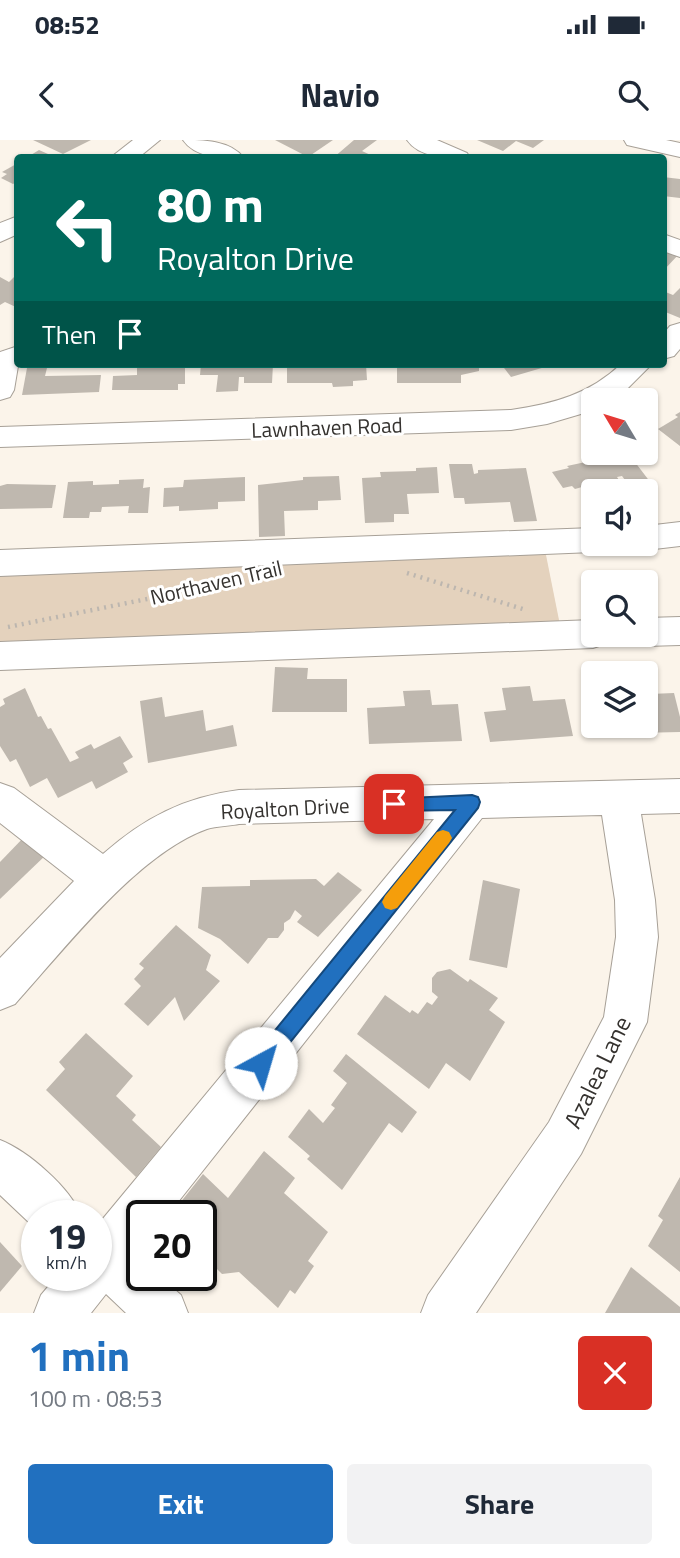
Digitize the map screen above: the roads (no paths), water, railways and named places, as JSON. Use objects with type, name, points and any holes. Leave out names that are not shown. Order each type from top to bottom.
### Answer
[{"type":"street","points":[[127,154],[149,140]]},
{"type":"street","points":[[194,140],[224,154]]},
{"type":"street","points":[[418,140],[450,154]]},
{"type":"street","points":[[635,140],[680,150]]},
{"type":"street","points":[[667,346],[680,332]]},
{"type":"street","points":[[0,390],[5,361],[14,357]]},
{"type":"street","name":"Lawnhaven Road","points":[[0,436],[512,420],[543,416],[580,406],[614,387],[634,368]]},
{"type":"street","points":[[0,563],[581,540]]},
{"type":"street","points":[[658,632],[680,631]]},
{"type":"street","points":[[0,656],[581,634]]},
{"type":"street","name":"Royalton Drive","points":[[0,989],[105,880],[141,848],[171,828],[202,813],[239,807],[680,796]]},
{"type":"street","name":"Azalea Lane","points":[[446,1313],[565,1138],[625,1022],[637,937],[635,900],[619,797]]},
{"type":"street","points":[[0,800],[105,880]]},
{"type":"street","points":[[112,1243],[472,802]]},
{"type":"street","points":[[0,1163],[40,1200]]},
{"type":"street","points":[[112,1275],[163,1313]]},
{"type":"street","points":[[59,1313],[75,1291]]}]
